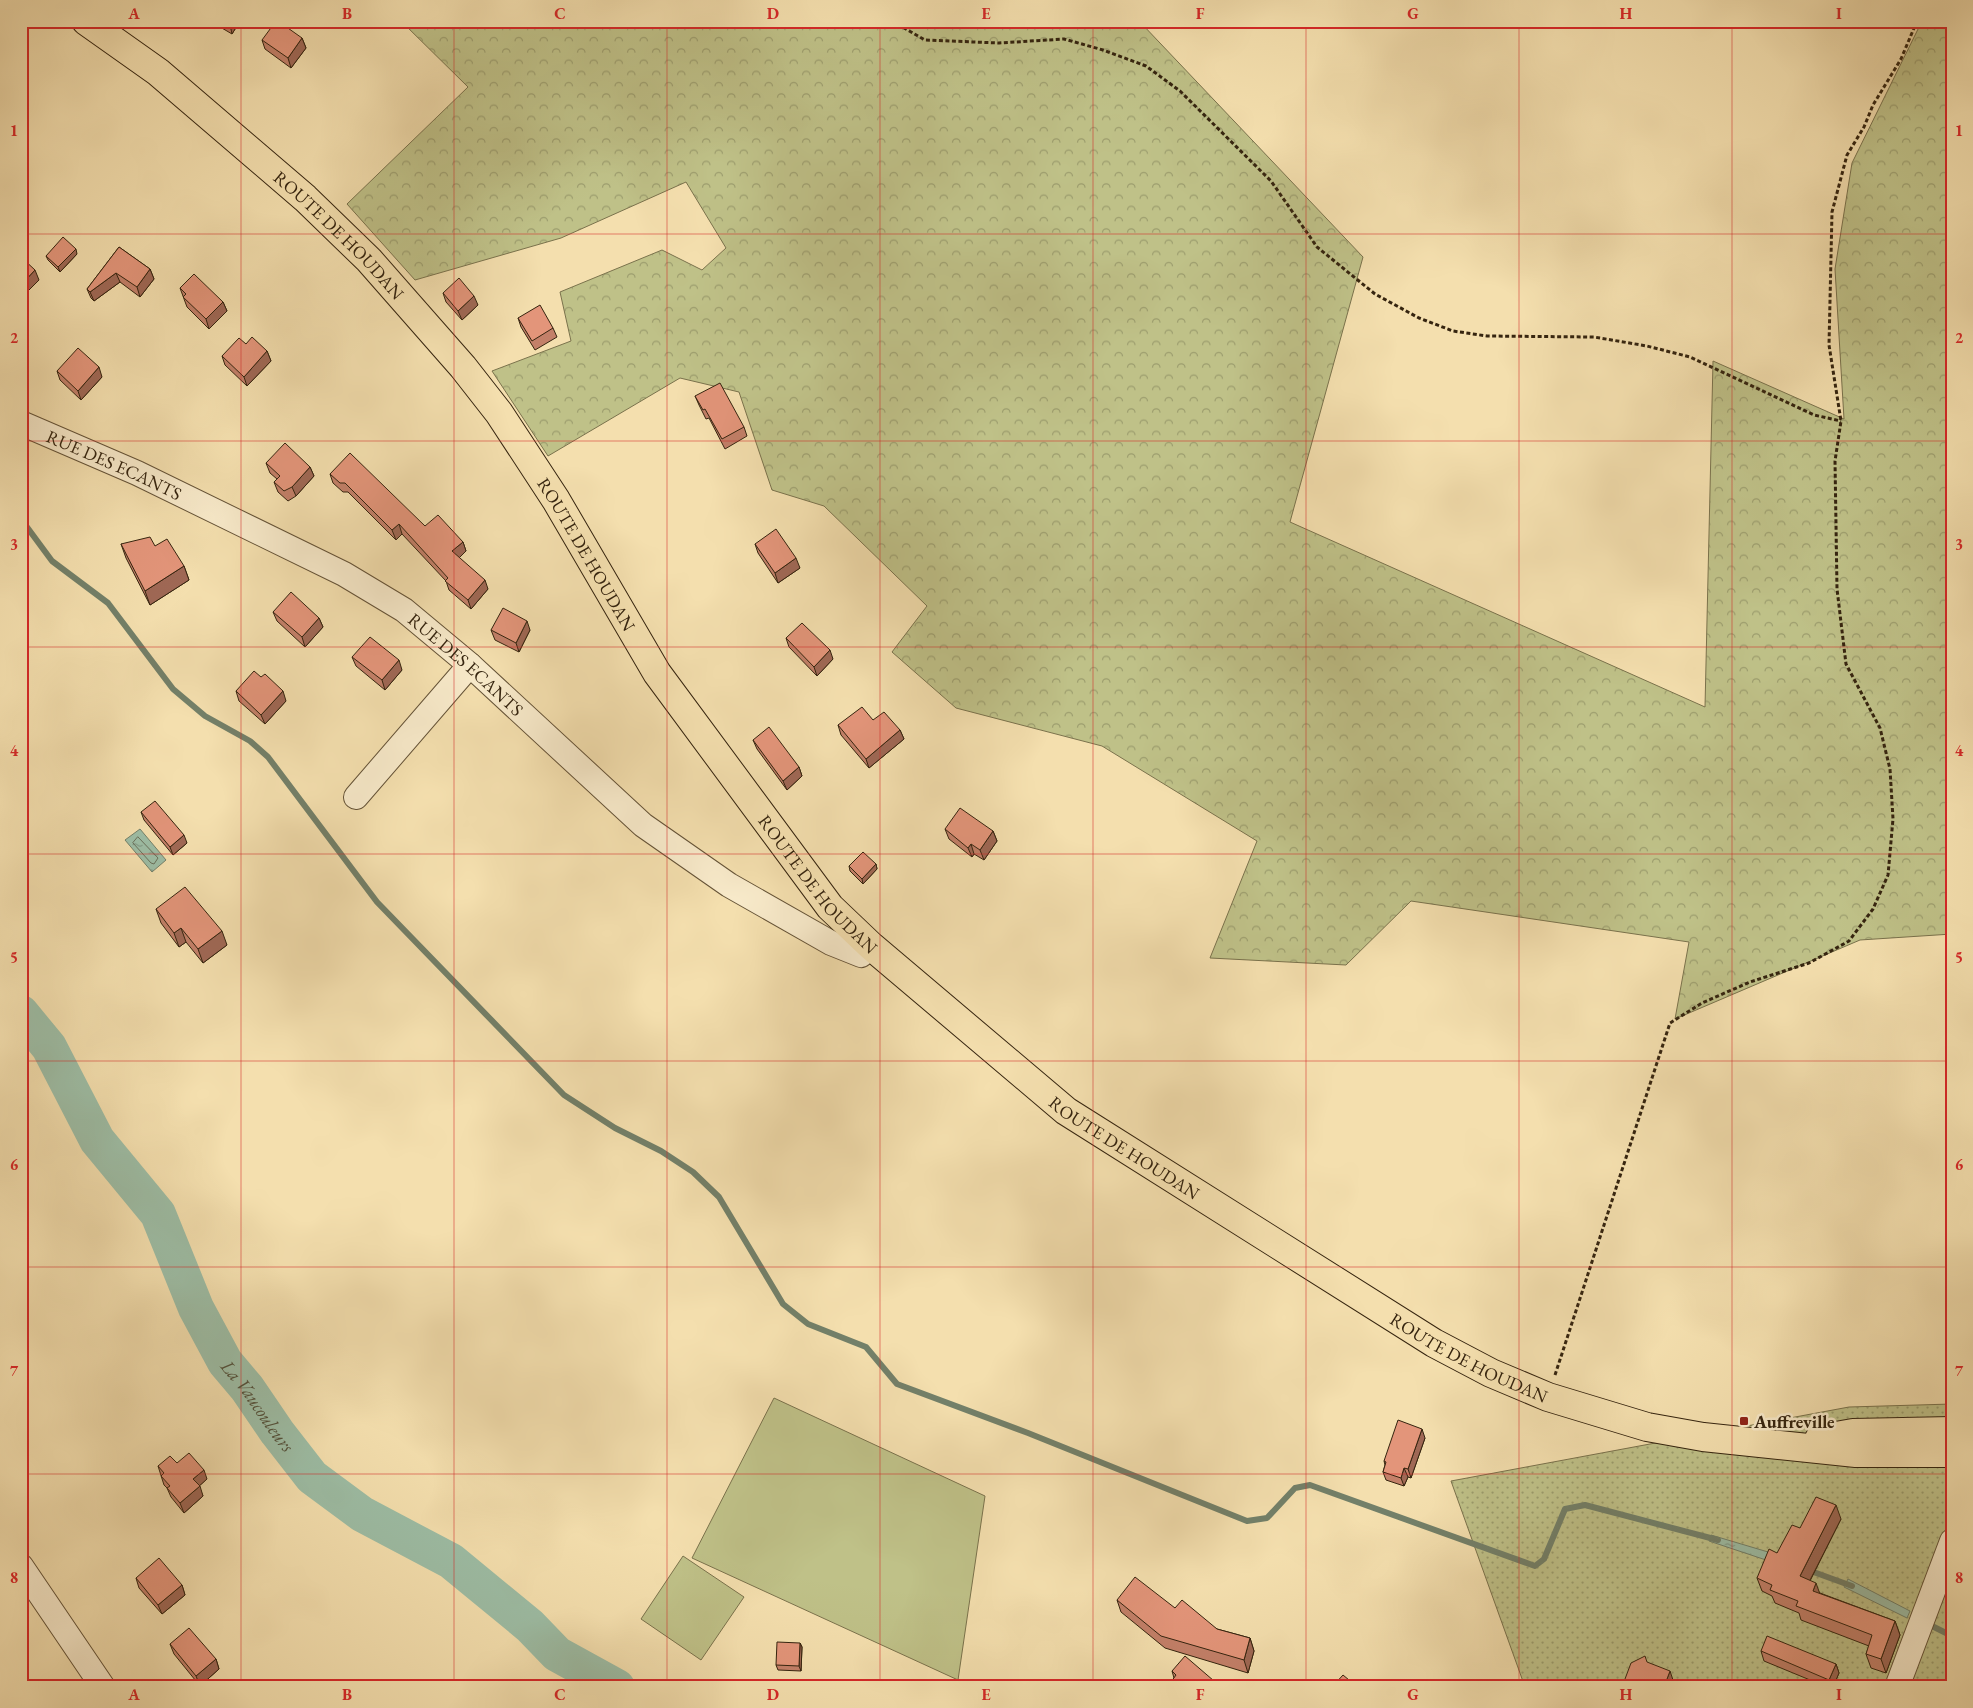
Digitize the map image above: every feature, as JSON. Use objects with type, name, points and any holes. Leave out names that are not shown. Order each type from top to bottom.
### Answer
[{"type":"main road","name":"ROUTE DE HOUDAN","points":[[86,21],[164,77],[305,198],[369,260],[457,360],[499,413],[556,500],[657,674],[830,907],[871,946],[1066,1111],[1434,1343],[1498,1376],[1548,1397],[1619,1420],[1678,1433],[1856,1453],[1952,1453]]},
{"type":"main road","name":"ROUTE DE HOUDAN","points":[[1788,1444],[1853,1433],[1952,1431]]},
{"type":"street","name":"RUE DES ECANTS","points":[[21,423],[137,473],[344,574],[404,610],[470,665],[643,825],[729,885],[831,943],[861,956],[871,946]]},
{"type":"street","points":[[356,797],[470,665]]},
{"type":"street","points":[[1897,1687],[1952,1541]]},
{"type":"street","points":[[21,1566],[103,1687]]},
{"type":"path","points":[[892,21],[925,40],[999,43],[1064,39],[1103,50],[1146,66],[1180,91],[1271,181],[1317,247],[1375,294],[1420,318],[1453,331],[1487,336],[1594,338],[1647,346],[1690,356],[1814,415],[1841,421]]},
{"type":"path","points":[[1548,1397],[1670,1023],[1702,1003],[1750,982],[1809,963],[1849,941],[1873,909],[1888,874],[1893,819],[1890,769],[1880,728],[1846,664],[1836,589],[1834,461],[1841,421],[1829,345],[1832,212],[1847,154],[1864,127],[1873,105],[1888,78],[1902,59],[1917,21]]},
{"type":"green space","points":[[401,21],[1142,21],[1141,23],[1363,257],[1290,522],[1705,707],[1713,361],[1844,419],[1835,269],[1852,163],[1922,21],[1952,21],[1952,934],[1860,940],[1675,1019],[1689,942],[1411,901],[1346,965],[1210,958],[1257,841],[1102,746],[956,708],[892,652],[927,606],[824,506],[772,490],[739,392],[680,378],[548,456],[492,371],[571,341],[560,292],[662,250],[702,270],[726,248],[686,182],[561,238],[415,280],[347,204],[468,87]]},
{"type":"green space","points":[[774,1398],[985,1496],[958,1680],[692,1558]]},
{"type":"green space","points":[[1952,1404],[1952,1687],[1525,1687],[1451,1481],[1849,1407]]},
{"type":"green space","points":[[683,1556],[744,1597],[701,1660],[641,1619]]},
{"type":"water","points":[[140,829],[166,860],[152,872],[125,840]]},
{"type":"water","points":[[1711,1535],[1795,1560],[1769,1561],[1709,1541]]},
{"type":"water","points":[[1848,1579],[1910,1611],[1907,1618],[1844,1587]]},
{"type":"building","points":[[217,21],[235,21],[231,29]]},
{"type":"building","points":[[276,21],[302,38],[288,58],[262,40]]},
{"type":"building","points":[[63,237],[76,249],[58,267],[46,256]]},
{"type":"building","points":[[119,247],[150,269],[137,287],[116,273],[90,292],[87,289]]},
{"type":"building","points":[[21,257],[35,270],[21,285]]},
{"type":"building","points":[[194,274],[223,302],[206,319],[183,297],[186,294],[180,288]]},
{"type":"building","points":[[459,278],[474,296],[458,311],[443,293]]},
{"type":"building","points":[[540,305],[553,328],[532,341],[518,318]]},
{"type":"building","points":[[252,337],[267,351],[244,377],[222,356],[239,338],[246,344]]},
{"type":"building","points":[[78,348],[99,367],[78,391],[57,371]]},
{"type":"building","points":[[720,383],[744,427],[722,439],[705,409],[703,410],[695,396]]},
{"type":"building","points":[[285,443],[310,467],[292,487],[284,491],[274,482],[280,476],[266,463]]},
{"type":"building","points":[[350,453],[425,526],[438,515],[463,542],[452,551],[485,580],[468,600],[445,581],[448,578],[399,524],[392,530],[345,483],[340,483],[330,474]]},
{"type":"building","points":[[776,529],[796,558],[775,573],[755,544]]},
{"type":"building","points":[[150,537],[155,546],[167,539],[184,566],[145,591],[121,544]]},
{"type":"building","points":[[291,592],[319,618],[302,637],[273,612]]},
{"type":"building","points":[[503,608],[527,621],[516,643],[491,630]]},
{"type":"building","points":[[802,623],[830,650],[814,667],[786,638]]},
{"type":"building","points":[[370,637],[399,660],[382,680],[352,657]]},
{"type":"building","points":[[254,671],[261,677],[265,674],[283,691],[261,715],[236,691]]},
{"type":"building","points":[[862,707],[873,720],[884,712],[900,730],[866,759],[838,725]]},
{"type":"building","points":[[769,727],[799,767],[783,781],[753,740]]},
{"type":"building","points":[[155,801],[184,835],[170,847],[141,812]]},
{"type":"building","points":[[960,808],[993,831],[980,850],[971,844],[968,848],[945,829]]},
{"type":"building","points":[[863,852],[876,864],[862,879],[849,866]]},
{"type":"building","points":[[185,887],[222,931],[198,949],[181,928],[174,933],[156,909]]},
{"type":"building","points":[[1398,1420],[1422,1429],[1408,1469],[1404,1468],[1401,1478],[1383,1472],[1386,1462],[1384,1461]]},
{"type":"building","points":[[189,1453],[204,1470],[193,1479],[200,1486],[180,1503],[167,1488],[170,1486],[161,1476],[164,1473],[158,1466],[170,1456],[177,1463]]},
{"type":"building","points":[[1816,1497],[1836,1505],[1800,1576],[1816,1583],[1813,1591],[1895,1621],[1881,1659],[1866,1654],[1872,1635],[1796,1606],[1798,1601],[1770,1590],[1772,1585],[1757,1578],[1769,1549],[1777,1553],[1792,1525],[1800,1528]]},
{"type":"building","points":[[159,1558],[182,1585],[158,1605],[136,1578]]},
{"type":"building","points":[[1135,1577],[1175,1608],[1182,1600],[1217,1629],[1250,1638],[1244,1660],[1161,1636],[1117,1600]]},
{"type":"building","points":[[189,1628],[216,1659],[196,1676],[170,1644]]},
{"type":"building","points":[[1767,1636],[1836,1664],[1829,1680],[1761,1651]]},
{"type":"building","points":[[777,1642],[800,1643],[799,1666],[776,1665]]},
{"type":"building","points":[[1185,1656],[1221,1687],[1176,1687],[1171,1682],[1176,1675],[1172,1671]]},
{"type":"building","points":[[1645,1656],[1647,1662],[1670,1671],[1664,1687],[1622,1687],[1631,1663]]},
{"type":"building","points":[[1343,1675],[1349,1680],[1363,1682],[1362,1687],[1332,1687]]},
{"type":"waterway","points":[[21,519],[52,561],[108,603],[173,689],[205,716],[250,741],[268,757],[377,902],[564,1095],[615,1128],[661,1151],[693,1172],[719,1197],[783,1304],[808,1324],[866,1347],[897,1384],[1028,1433],[1247,1521],[1267,1518],[1295,1488],[1310,1485],[1535,1566],[1544,1559],[1565,1509],[1585,1505],[1718,1540]]},
{"type":"waterway","name":"La Vaucouleurs","points":[[21,1013],[49,1047],[97,1140],[158,1214],[196,1308],[225,1362],[247,1388],[277,1432],[312,1477],[362,1514],[451,1561],[530,1626],[557,1654],[617,1687]]},
{"type":"waterway","points":[[1808,1570],[1852,1586]]},
{"type":"waterway","points":[[1926,1623],[1952,1636]]},
{"type":"place","name":"Auffreville","points":[[1744,1421]]}]
